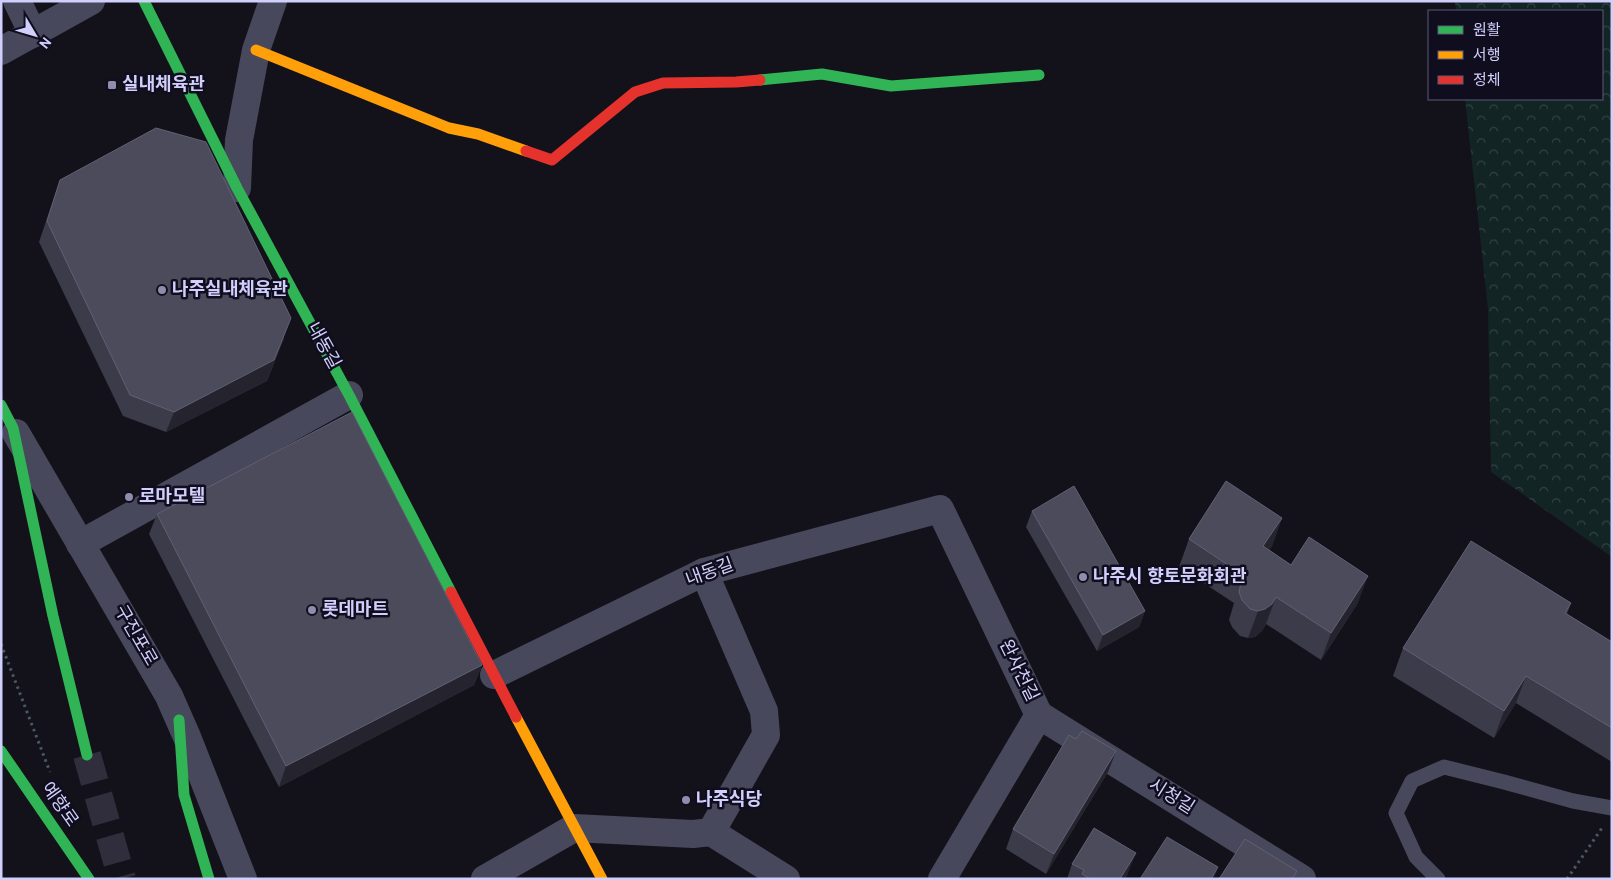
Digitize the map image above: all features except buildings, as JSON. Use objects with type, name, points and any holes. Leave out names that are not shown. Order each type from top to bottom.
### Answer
[{"type":"street","points":[[17,1],[33,34]]},
{"type":"street","points":[[1,52],[91,1]]},
{"type":"street","name":"내동길","points":[[144,1],[237,188],[349,395],[602,879]]},
{"type":"street","points":[[237,188],[239,140],[256,50],[272,1]]},
{"type":"street","points":[[256,50],[449,128],[478,134],[552,160],[635,92],[664,83],[736,82],[822,74],[891,86],[1039,75]]},
{"type":"street","points":[[80,544],[349,395]]},
{"type":"street","points":[[7,417],[87,754]]},
{"type":"street","name":"구진포로","points":[[7,417],[161,680],[243,879]]},
{"type":"street","name":"내동길","points":[[494,675],[704,572],[940,509]]},
{"type":"street","name":"완사천길","points":[[940,509],[1039,715],[942,879]]},
{"type":"street","points":[[704,572],[764,711],[766,735],[711,832]]},
{"type":"street","name":"시청길","points":[[1039,715],[1302,879]]},
{"type":"street","points":[[179,720],[184,796],[209,879]]},
{"type":"street","name":"예향로","points":[[1,751],[89,879]]},
{"type":"street","points":[[485,879],[574,828],[693,834],[711,832],[786,879]]},
{"type":"lane","points":[[1438,879],[1416,857],[1396,813],[1412,781],[1444,767],[1573,801],[1609,815]]},
{"type":"path","points":[[1,644],[50,772]]},
{"type":"path","points":[[1567,879],[1609,815]]},
{"type":"green space","points":[[1455,1],[1612,1],[1612,557],[1491,472],[1488,309],[1465,100],[1603,100],[1603,10],[1456,10]]},
{"type":"tunnel","points":[[87,755],[122,879]]},
{"type":"traffic: fast","points":[[144,1],[237,188],[349,395],[451,592]]},
{"type":"traffic: fast","points":[[760,80],[822,74],[891,86],[1039,75]]},
{"type":"traffic: fast","points":[[1,405],[13,428],[53,616],[87,755]]},
{"type":"traffic: fast","points":[[179,720],[184,795],[209,879]]},
{"type":"traffic: fast","points":[[1,751],[89,879]]},
{"type":"traffic: slow","points":[[256,50],[449,128],[478,134],[526,151]]},
{"type":"traffic: slow","points":[[516,717],[602,879]]},
{"type":"traffic: jam","points":[[526,151],[552,160],[635,92],[663,83],[760,80]]},
{"type":"traffic: jam","points":[[451,592],[516,717]]},
{"type":"place","name":"실내체육관","points":[[112,85]]},
{"type":"place","name":"나주실내체육관","points":[[162,290]]},
{"type":"place","name":"로마모텔","points":[[129,497]]},
{"type":"place","name":"나주시 향토문화회관","points":[[1083,577]]},
{"type":"place","name":"롯데마트","points":[[312,610]]},
{"type":"place","name":"나주식당","points":[[686,800]]}]
